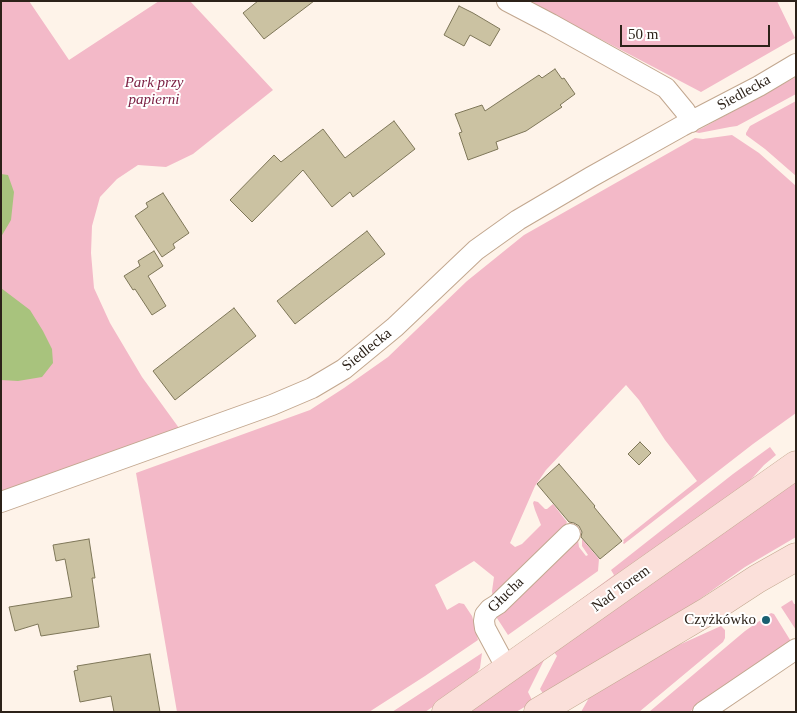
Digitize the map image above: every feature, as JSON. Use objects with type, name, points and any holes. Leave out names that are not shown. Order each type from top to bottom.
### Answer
[{"type":"main road","name":"Nad Torem","points":[[446,712],[796,465]]},
{"type":"main road","points":[[538,712],[708,611],[757,579],[796,558]]},
{"type":"street","points":[[507,1],[666,88],[685,111],[691,122]]},
{"type":"street","name":"Siedlecka","points":[[1,502],[272,405],[312,388],[344,369],[395,327],[476,250],[518,220],[796,64]]},
{"type":"street","name":"Głucha","points":[[507,670],[485,628],[485,615],[570,534]]},
{"type":"street","points":[[703,712],[796,649]]},
{"type":"street","points":[[572,712],[578,695],[588,682]]},
{"type":"green space","name":"Park przy papierni","points":[[1,1],[29,1],[69,60],[159,1],[190,1],[273,90],[193,154],[166,167],[138,165],[117,179],[100,197],[92,226],[91,253],[94,288],[110,323],[142,377],[179,428],[1,492]]},
{"type":"green space","points":[[528,1],[777,1],[795,38],[701,92]]},
{"type":"green space","points":[[796,77],[796,94],[737,126],[699,133],[695,132]]},
{"type":"green space","points":[[796,101],[796,176],[746,135],[746,133],[750,126]]},
{"type":"green space","points":[[732,135],[759,153],[796,186],[796,413],[624,544],[623,540],[697,481],[665,440],[639,400],[626,385],[546,470],[535,486],[510,543],[515,547],[522,544],[541,525],[535,510],[534,501],[538,502],[545,509],[553,504],[567,522],[568,527],[493,601],[494,577],[474,561],[435,585],[447,610],[459,603],[464,604],[472,616],[478,640],[369,712],[177,712],[136,473],[310,410],[388,357],[467,281],[524,235],[695,138],[703,139]]},
{"type":"green space","points":[[770,447],[776,455],[745,486],[539,630],[614,575],[611,570]]},
{"type":"green space","points":[[796,478],[796,537],[745,567],[669,621],[544,695],[540,689],[557,656],[553,651]]},
{"type":"green space","points":[[582,539],[599,559],[598,571],[508,635],[493,612],[578,540],[579,547],[586,556],[588,555],[582,546]]},
{"type":"green space","points":[[792,600],[796,604],[796,630],[781,607]]},
{"type":"green space","points":[[771,613],[774,614],[792,643],[790,645],[689,712],[649,712],[745,631]]},
{"type":"green space","points":[[721,626],[725,630],[723,642],[639,712],[581,712],[590,696],[661,653]]},
{"type":"green space","points":[[482,653],[480,668],[473,679],[425,712],[392,712]]},
{"type":"green space","points":[[543,658],[544,660],[528,692],[533,702],[516,712],[467,712]]},
{"type":"shaded area","points":[[1,174],[8,175],[14,192],[11,220],[1,237]]},
{"type":"shaded area","points":[[1,288],[30,310],[52,349],[53,363],[42,377],[18,381],[1,380]]},
{"type":"building","points":[[258,1],[314,1],[264,39],[243,13]]},
{"type":"building","points":[[459,6],[500,29],[490,46],[470,35],[464,46],[444,35]]},
{"type":"building","points":[[555,69],[575,94],[560,105],[562,107],[526,131],[496,142],[498,149],[468,160],[459,133],[462,132],[455,114],[482,105],[485,111],[539,75],[542,78]]},
{"type":"building","points":[[394,121],[415,149],[353,197],[350,192],[332,207],[303,170],[252,222],[230,200],[274,155],[281,162],[323,129],[345,158]]},
{"type":"building","points":[[163,193],[189,233],[173,244],[175,248],[162,257],[135,216],[148,207],[146,203]]},
{"type":"building","points":[[367,231],[385,254],[295,324],[277,301]]},
{"type":"building","points":[[154,251],[163,266],[148,276],[166,306],[152,315],[124,276],[140,266],[138,261]]},
{"type":"building","points":[[234,308],[256,336],[175,400],[153,371]]},
{"type":"building","points":[[640,442],[651,453],[639,465],[628,454]]},
{"type":"building","points":[[559,464],[622,541],[600,559],[581,537],[582,532],[579,526],[569,522],[537,484]]},
{"type":"building","points":[[89,539],[95,578],[92,578],[99,627],[41,636],[38,624],[15,631],[9,607],[72,597],[65,559],[56,561],[53,545]]},
{"type":"building","points":[[150,654],[160,712],[114,712],[111,696],[80,702],[74,671],[78,670],[77,666]]},
{"type":"place","name":"Czyżkówko","points":[[766,620]]}]
